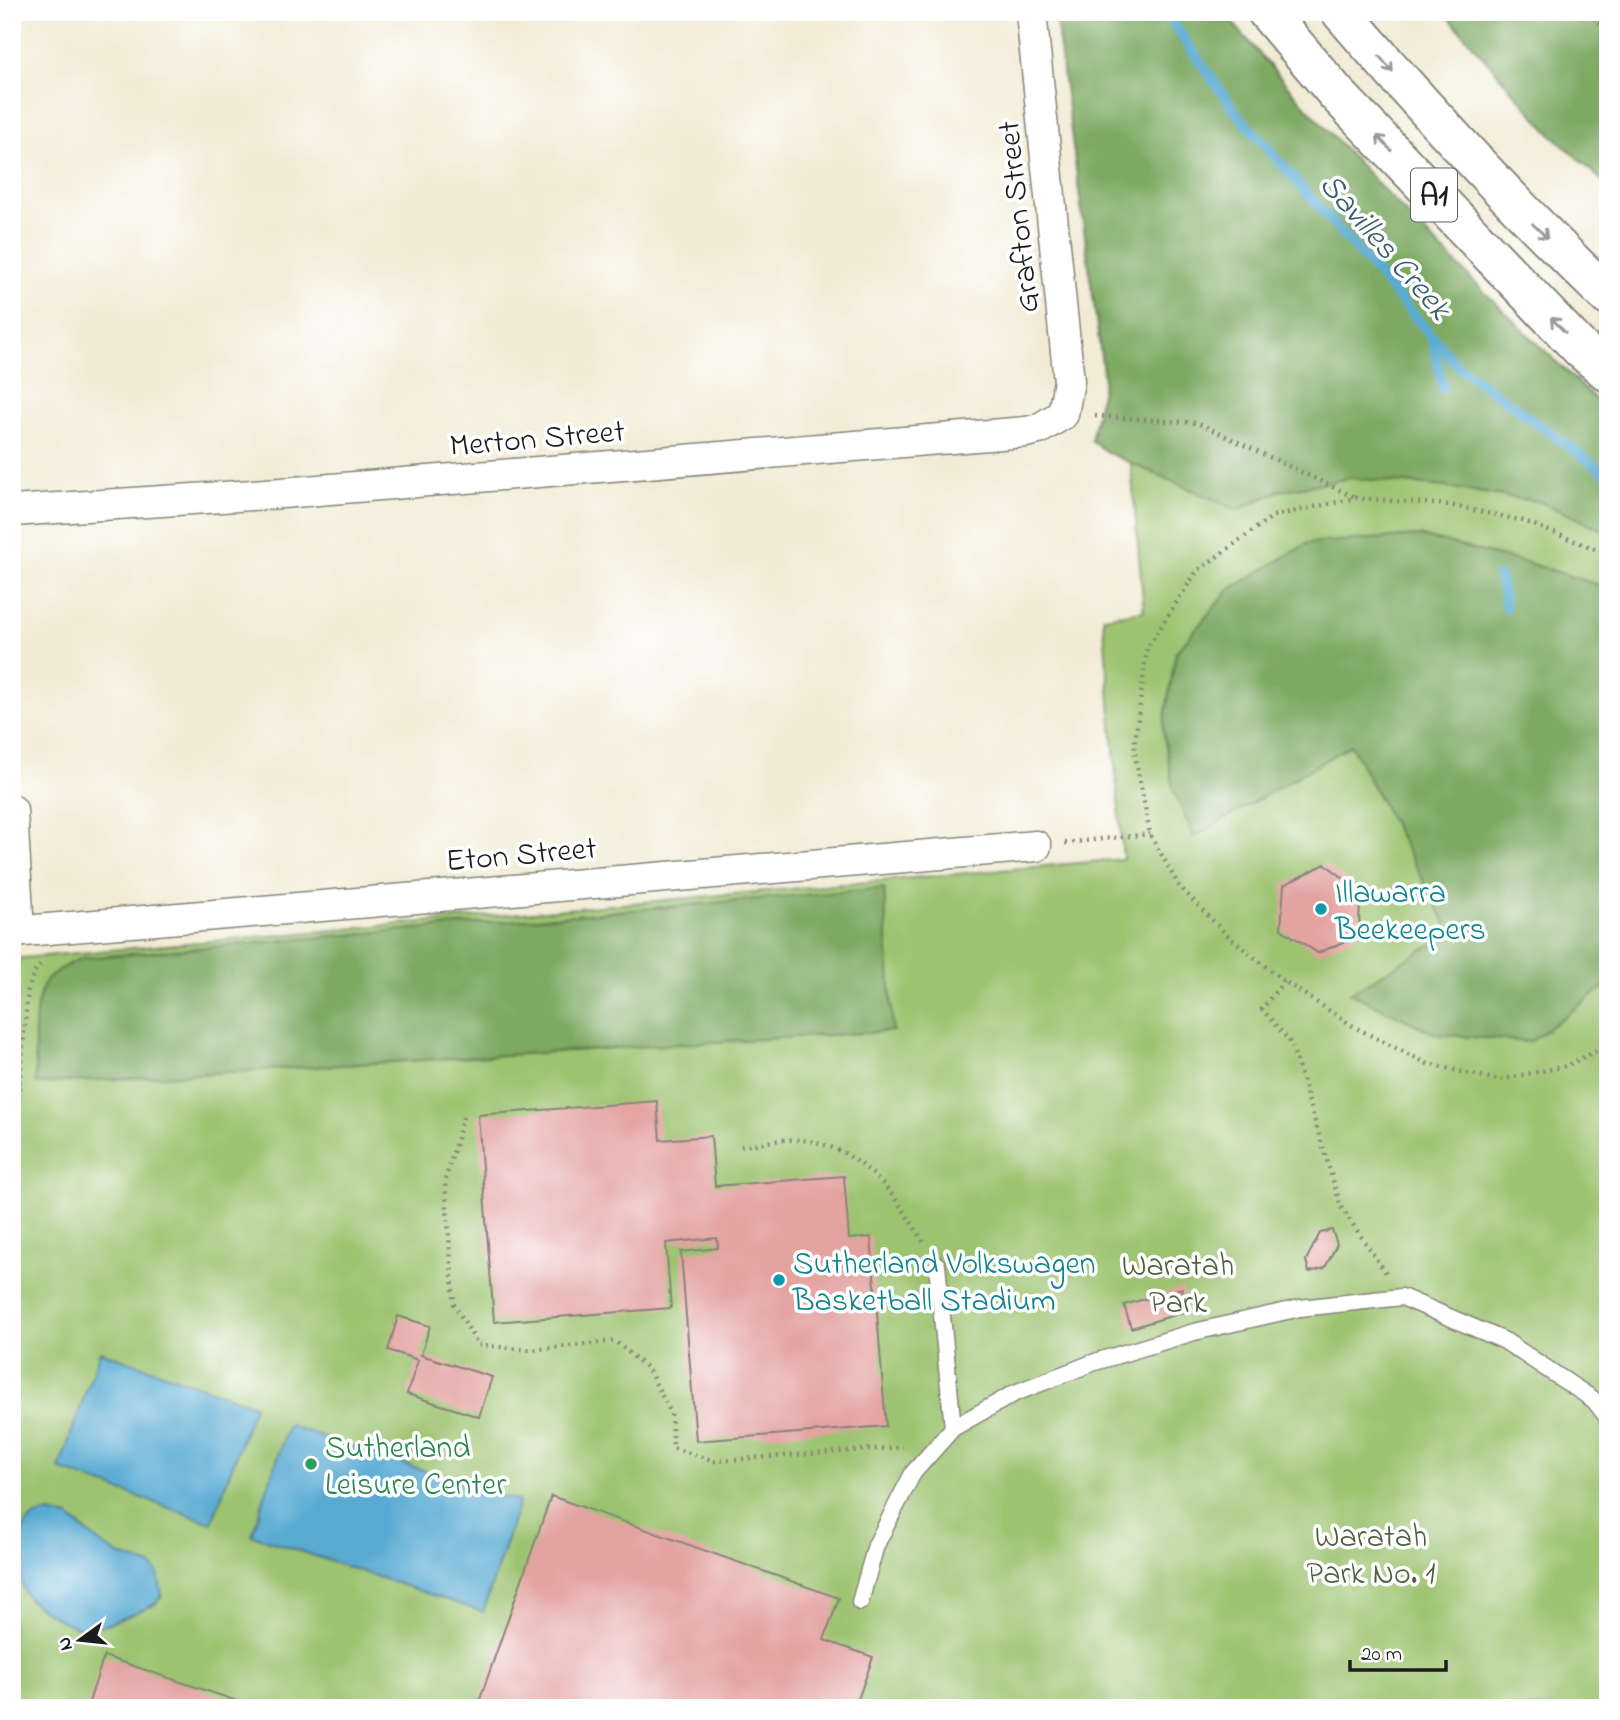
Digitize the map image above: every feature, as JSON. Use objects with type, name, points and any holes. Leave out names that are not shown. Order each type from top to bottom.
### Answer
[{"type":"highway","name":"A1","points":[[1267,12],[1336,93],[1582,350],[1608,372]]},
{"type":"highway","name":"A1","points":[[1341,12],[1403,84],[1526,217],[1608,296]]},
{"type":"street","name":"Grafton Street","points":[[1031,12],[1069,381],[1063,414]]},
{"type":"street","name":"Merton Street","points":[[12,511],[282,493],[1026,432],[1039,429],[1063,414]]},
{"type":"street","points":[[12,810],[15,938]]},
{"type":"street","name":"Eton Street","points":[[15,938],[71,927],[1037,846]]},
{"type":"lane","points":[[937,1265],[953,1428]]},
{"type":"lane","points":[[860,1602],[876,1545],[913,1473],[953,1428],[1015,1393],[1095,1362],[1195,1332],[1300,1308],[1402,1297],[1505,1341],[1594,1400],[1608,1418]]},
{"type":"path","points":[[1589,12],[1600,24],[1608,42]]},
{"type":"path","points":[[1063,414],[1198,423],[1356,498]]},
{"type":"path","points":[[1608,554],[1524,521],[1450,505],[1356,498],[1273,516],[1197,571],[1147,648],[1134,750],[1150,834],[1179,886],[1229,937],[1284,981],[1356,1028],[1428,1064],[1498,1080],[1566,1066],[1608,1045]]},
{"type":"path","points":[[1037,846],[1150,834]]},
{"type":"path","points":[[12,1166],[27,990],[36,969],[50,956],[73,948],[71,927]]},
{"type":"path","points":[[1284,981],[1262,1009],[1291,1043],[1342,1207],[1402,1297]]},
{"type":"path","points":[[463,1117],[446,1182],[446,1194],[454,1304],[478,1345],[531,1350],[615,1341],[649,1369],[671,1413],[673,1448],[715,1461],[939,1444]]},
{"type":"path","points":[[741,1146],[799,1140],[833,1147],[871,1170],[906,1212],[937,1265]]},
{"type":"green space","points":[[1055,12],[1224,12],[1315,116],[1410,217],[1608,411],[1608,532],[1541,502],[1445,487],[1351,478],[1279,491],[1237,510],[1108,453],[1091,440],[1104,379]]},
{"type":"green space","points":[[1444,12],[1608,12],[1608,186],[1547,130]]},
{"type":"green space","name":"Waratah Park","points":[[1122,367],[1541,502],[1608,532],[1608,1708],[12,1708],[12,959],[1123,859],[1103,617],[1144,611]]},
{"type":"green space","points":[[1420,536],[1535,565],[1608,588],[1608,984],[1530,1042],[1436,1034],[1350,993],[1451,933],[1351,745],[1194,837],[1173,789],[1163,729],[1176,652],[1229,590],[1308,543]]},
{"type":"green space","points":[[884,888],[893,1031],[36,1084],[36,1013],[43,987],[57,971],[82,958]]},
{"type":"water","points":[[100,1351],[254,1405],[212,1523],[59,1469]]},
{"type":"water","points":[[288,1425],[519,1502],[483,1612],[252,1535]]},
{"type":"water","points":[[48,1513],[69,1517],[119,1555],[152,1566],[158,1574],[162,1596],[154,1605],[91,1628],[69,1624],[35,1604],[26,1595],[20,1577],[20,1543],[27,1524],[35,1517]]},
{"type":"building","name":"Illawarra Beekeepers","points":[[1325,864],[1360,890],[1359,935],[1318,953],[1281,929],[1284,885]]},
{"type":"building","name":"Sutherland Volkswagen Basketball Stadium","points":[[657,1101],[660,1140],[711,1136],[715,1186],[844,1176],[849,1239],[871,1237],[886,1426],[696,1441],[681,1252],[718,1248],[717,1238],[666,1243],[671,1308],[494,1322],[478,1115]]},
{"type":"building","points":[[1332,1230],[1337,1244],[1325,1268],[1309,1272],[1306,1260],[1320,1233]]},
{"type":"building","points":[[1182,1288],[1188,1311],[1131,1328],[1124,1305]]},
{"type":"building","points":[[398,1316],[430,1326],[421,1355],[492,1377],[479,1417],[407,1394],[418,1360],[388,1350]]},
{"type":"building","points":[[551,1496],[839,1598],[824,1640],[873,1657],[855,1708],[466,1708],[479,1702]]},
{"type":"building","points":[[104,1656],[246,1704],[244,1708],[87,1708]]},
{"type":"waterway","name":"Savilles Creek","points":[[1165,12],[1235,111],[1458,366],[1608,475]]},
{"type":"waterway","points":[[1432,337],[1443,388]]},
{"type":"waterway","points":[[1499,576],[1506,607]]},
{"type":"place","name":"Illawarra Beekeepers","points":[[1321,909]]},
{"type":"place","name":"Sutherland Volkswagen Basketball Stadium","points":[[779,1280]]},
{"type":"place","name":"Sutherland Leisure Center","points":[[311,1464]]},
{"type":"park label","name":"Waratah Park No. 1","points":[[1371,1554]]}]
